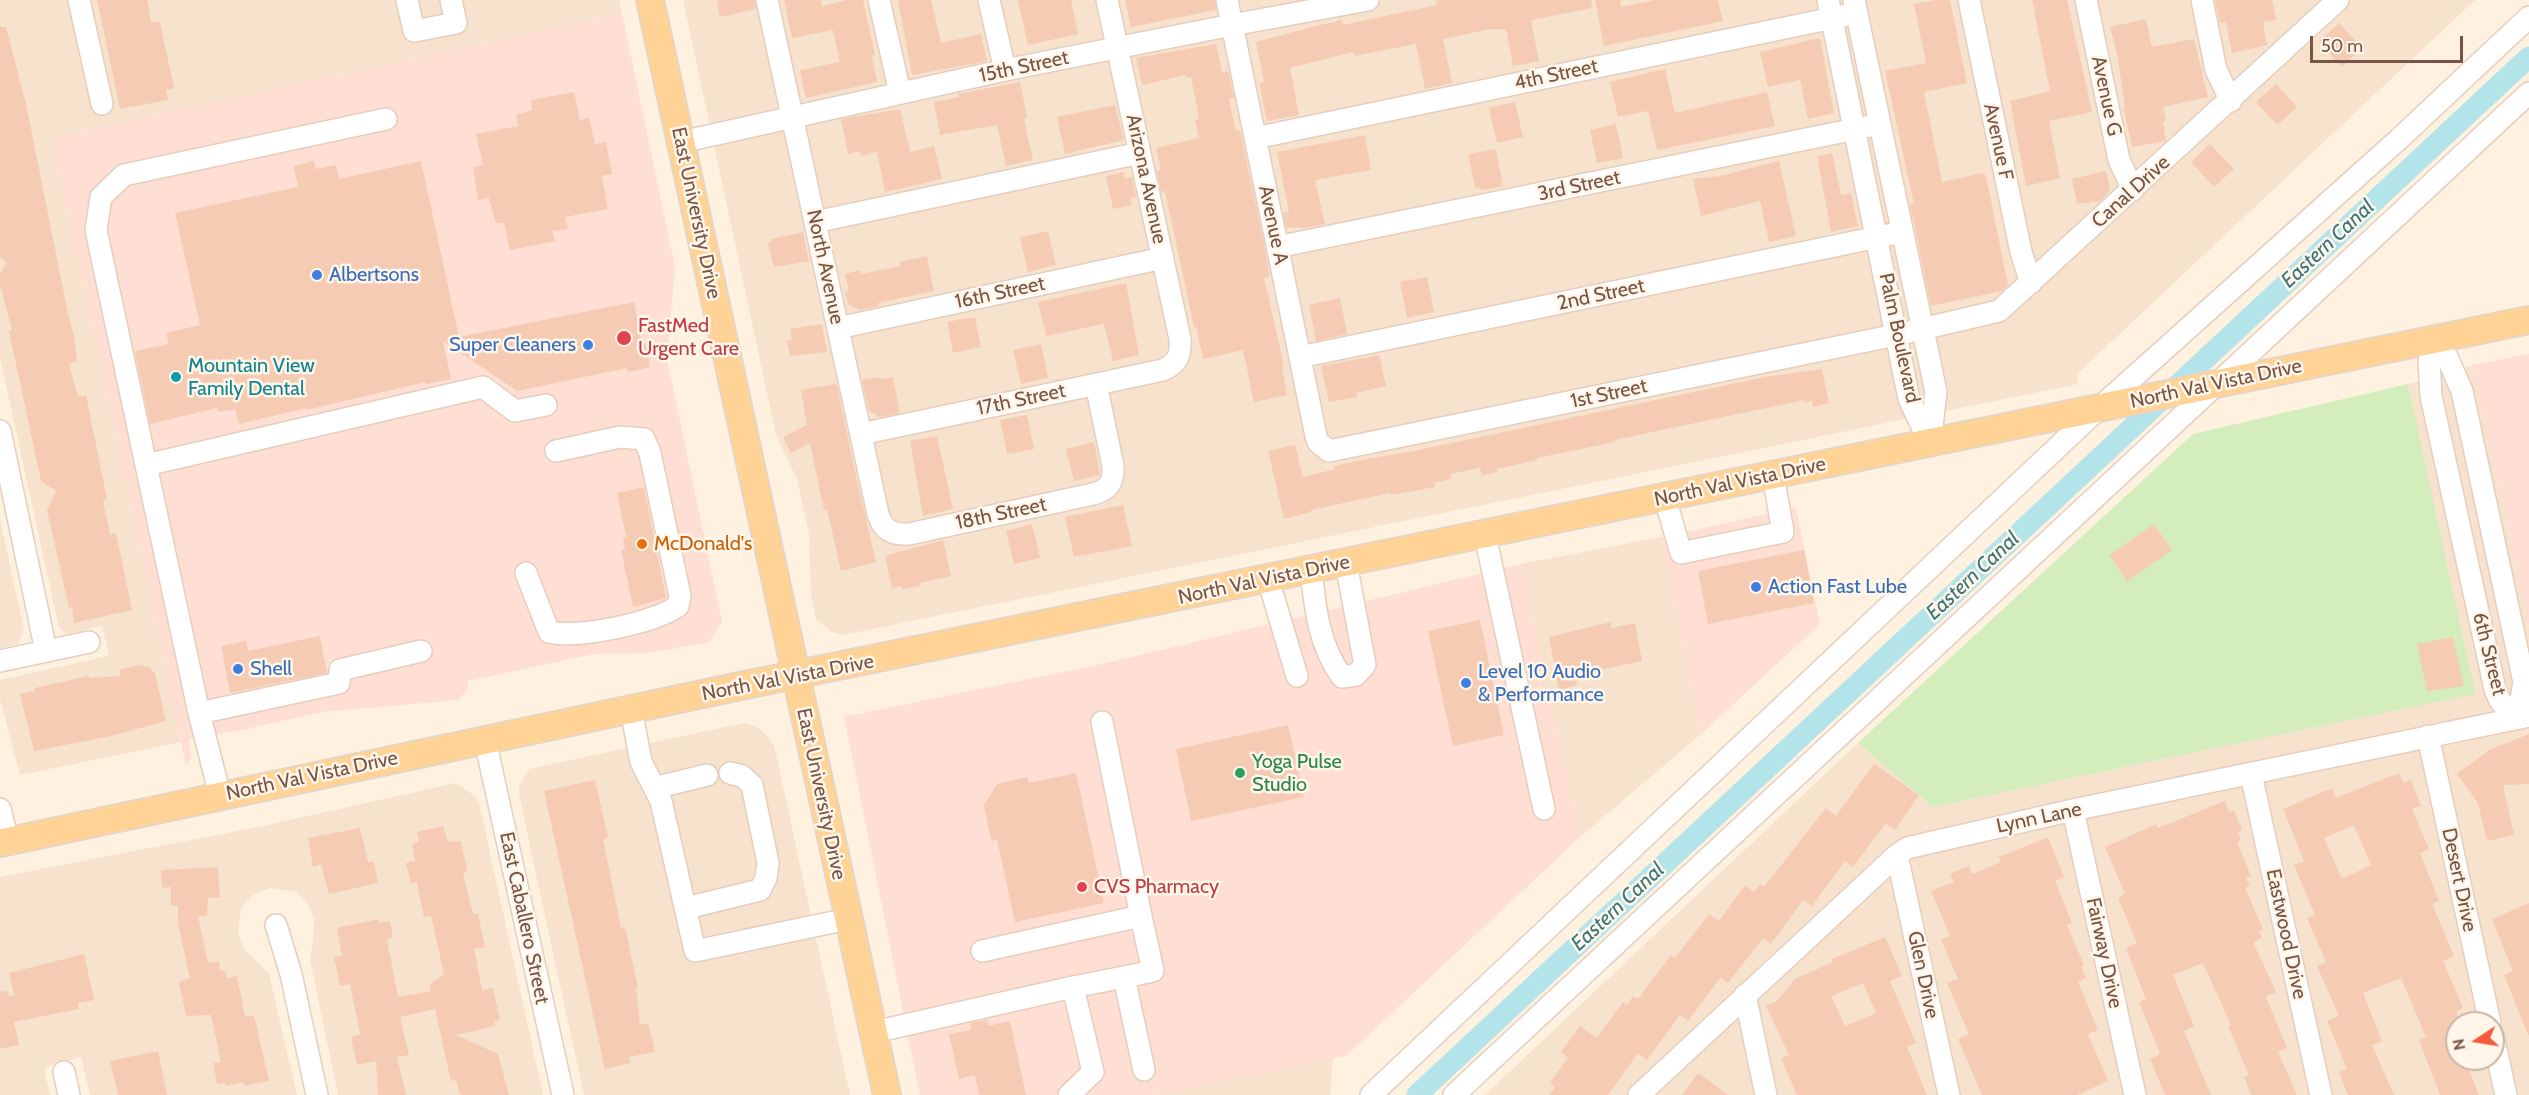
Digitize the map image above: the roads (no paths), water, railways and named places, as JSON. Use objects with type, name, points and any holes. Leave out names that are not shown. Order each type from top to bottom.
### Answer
[{"type":"main road","name":"East University Drive","points":[[650,0],[888,1095]]},
{"type":"main road","name":"North Val Vista Drive","points":[[4,842],[631,710],[2529,320]]},
{"type":"street","points":[[79,0],[102,104]]},
{"type":"street","points":[[407,0],[414,31],[456,23],[451,0]]},
{"type":"street","name":"North Avenue","points":[[767,0],[878,514],[889,532]]},
{"type":"street","points":[[879,0],[900,93]]},
{"type":"street","points":[[989,0],[1005,70]]},
{"type":"street","name":"Arizona Avenue","points":[[1107,0],[1180,339],[1178,359]]},
{"type":"street","name":"Avenue A","points":[[1227,0],[1316,436],[1323,448]]},
{"type":"street","name":"Avenue F","points":[[1969,0],[2021,252],[2031,283]]},
{"type":"street","name":"Avenue G","points":[[2086,0],[2119,160],[2133,190]]},
{"type":"street","points":[[2202,0],[2216,70],[2231,101]]},
{"type":"street","name":"15th Street","points":[[681,142],[1005,70],[1354,1]]},
{"type":"street","name":"Canal Drive","points":[[1896,335],[1999,311],[2231,101],[2331,3]]},
{"type":"street","name":"4th Street","points":[[1255,138],[1829,9],[1856,6]]},
{"type":"street","name":"Palm Boulevard","points":[[1856,6],[1936,392],[1930,443]]},
{"type":"street","name":"Palm Boulevard","points":[[1829,9],[1878,238],[1909,399],[1930,443]]},
{"type":"street","points":[[1371,1095],[2100,408],[2399,139],[2529,17]]},
{"type":"street","points":[[1454,1095],[2529,93]]},
{"type":"street","points":[[220,795],[199,713],[96,230],[101,197],[124,175],[386,119]]},
{"type":"street","name":"3rd Street","points":[[1277,247],[1880,124]]},
{"type":"street","points":[[815,222],[1140,153]]},
{"type":"street","name":"2nd Street","points":[[1300,357],[1902,232]]},
{"type":"street","name":"16th Street","points":[[838,328],[1163,258]]},
{"type":"street","name":"1st Street","points":[[1323,448],[1336,450],[1896,335]]},
{"type":"street","name":"6th Street","points":[[2434,339],[2429,361],[2431,396],[2495,689],[2499,699],[2521,717]]},
{"type":"street","name":"6th Street","points":[[2434,339],[2447,357],[2462,391],[2524,682],[2520,706],[2521,717]]},
{"type":"street","name":"17th Street","points":[[861,435],[1163,370],[1178,359]]},
{"type":"street","name":"18th Street","points":[[889,532],[909,534],[1093,494],[1111,484],[1113,466],[1096,384]]},
{"type":"street","points":[[146,465],[483,387],[515,411],[546,405]]},
{"type":"street","points":[[0,431],[46,651]]},
{"type":"street","points":[[526,573],[538,605],[550,621],[562,625],[612,617],[626,624],[665,615],[678,606],[680,596],[650,453],[644,440],[620,437],[556,451]]},
{"type":"street","points":[[1665,498],[1681,554],[1783,532],[1773,475]]},
{"type":"street","points":[[1485,535],[1544,809]]},
{"type":"street","points":[[1311,570],[1321,634],[1330,662],[1342,677],[1356,675],[1365,665],[1346,563]]},
{"type":"street","points":[[1268,579],[1297,676]]},
{"type":"street","points":[[0,661],[89,642]]},
{"type":"street","points":[[199,713],[339,683],[340,670],[421,651]]},
{"type":"street","points":[[631,710],[641,762],[661,801],[695,951],[848,919]]},
{"type":"street","name":"Lynn Lane","points":[[1639,1095],[1896,855],[1920,843],[2521,717]]},
{"type":"street","points":[[874,1032],[1153,971],[1102,722]]},
{"type":"street","name":"Desert Drive","points":[[2428,736],[2487,1011]]},
{"type":"street","name":"East Caballero Street","points":[[486,740],[563,1095]]},
{"type":"street","points":[[686,908],[760,890],[766,878],[768,863],[752,785],[742,776],[730,773]]},
{"type":"street","name":"Eastwood Drive","points":[[2251,774],[2321,1095]]},
{"type":"street","points":[[654,788],[707,775]]},
{"type":"street","points":[[0,809],[4,842]]},
{"type":"street","name":"Fairway Drive","points":[[2073,810],[2135,1095]]},
{"type":"street","name":"Glen Drive","points":[[1896,855],[1949,1095]]},
{"type":"street","points":[[982,951],[1141,916]]},
{"type":"street","points":[[276,925],[291,974],[317,1095]]},
{"type":"street","points":[[1125,977],[1144,1070]]},
{"type":"street","points":[[1069,1095],[1093,1072],[1073,987]]},
{"type":"street","points":[[1745,995],[1766,1095]]},
{"type":"street","points":[[2501,1071],[2506,1095]]},
{"type":"street","points":[[64,1072],[69,1095]]},
{"type":"waterway","name":"Eastern Canal","points":[[1417,1095],[2529,57]]},
{"type":"place","name":"Albertsons","points":[[317,275]]},
{"type":"place","name":"FastMed Urgent Care","points":[[624,338]]},
{"type":"place","name":"Super Cleaners","points":[[588,345]]},
{"type":"place","name":"Mountain View Family Dental","points":[[176,377]]},
{"type":"place","name":"McDonald's","points":[[642,544]]},
{"type":"place","name":"Action Fast Lube","points":[[1756,587]]},
{"type":"place","name":"Shell","points":[[238,669]]},
{"type":"place","name":"Level 10 Audio & Performance","points":[[1466,683]]},
{"type":"place","name":"Yoga Pulse Studio","points":[[1240,773]]},
{"type":"place","name":"CVS Pharmacy","points":[[1082,887]]}]
